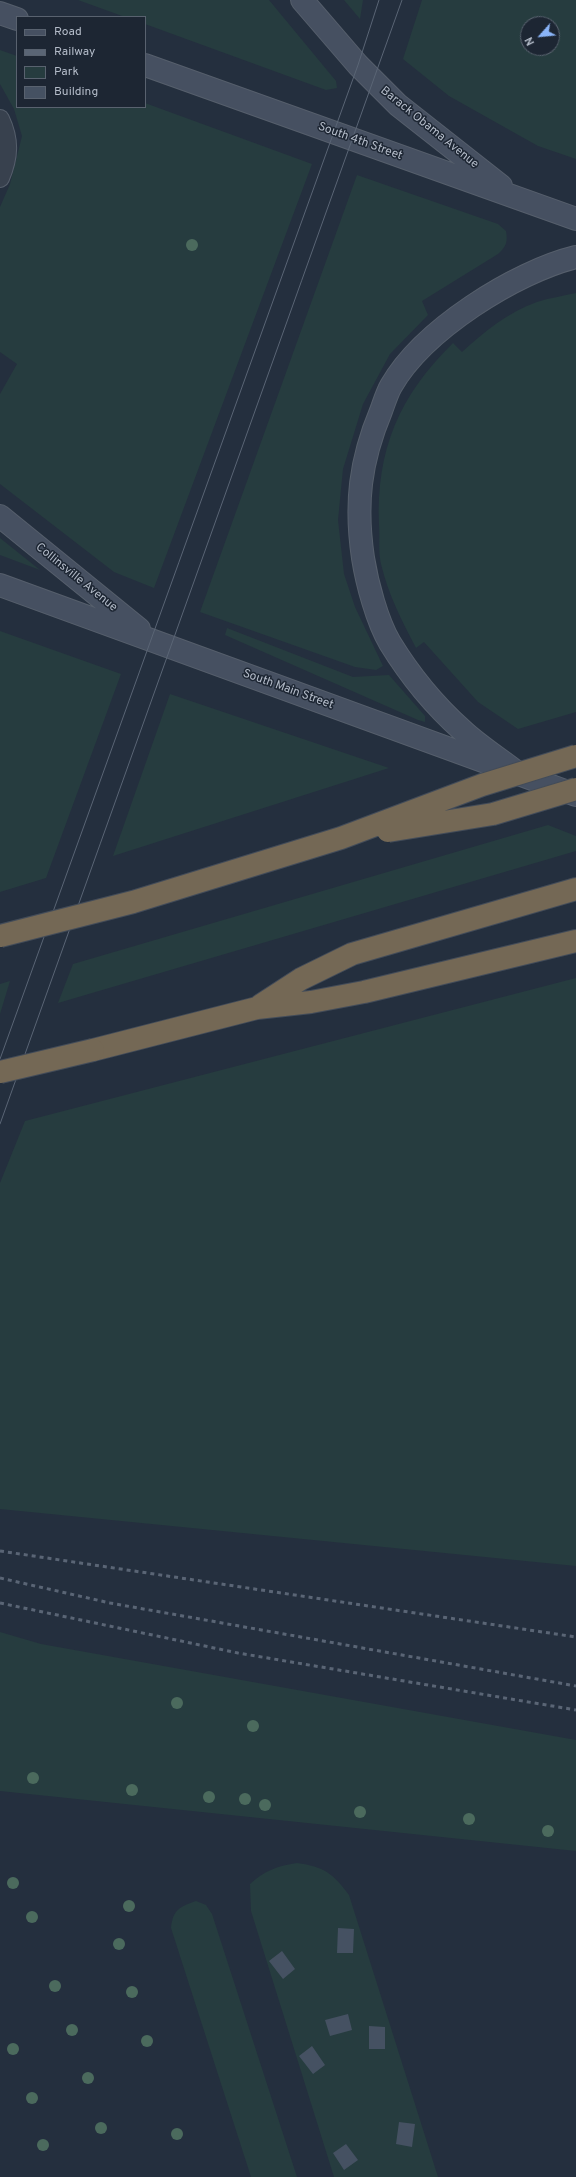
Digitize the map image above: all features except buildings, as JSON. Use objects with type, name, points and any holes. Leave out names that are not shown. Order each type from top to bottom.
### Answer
[{"type":"highway","points":[[0,936],[133,902],[341,838],[482,785],[576,756]]},
{"type":"highway","points":[[341,838],[493,814],[576,789]]},
{"type":"highway","points":[[257,1008],[301,979],[352,954],[576,889]]},
{"type":"highway","points":[[0,1072],[257,1008],[311,1002],[364,992],[576,941]]},
{"type":"main road","name":"Barack Obama Avenue","points":[[302,0],[358,65],[398,105],[514,197]]},
{"type":"main road","points":[[0,13],[16,19]]},
{"type":"main road","name":"South 4th Street","points":[[146,64],[576,219]]},
{"type":"main road","points":[[518,774],[462,730],[424,690],[389,641],[368,587],[359,532],[360,476],[374,427],[391,386],[416,353],[481,300],[555,262],[576,257]]},
{"type":"main road","name":"Collinsville Avenue","points":[[0,516],[151,640]]},
{"type":"main road","name":"South Main Street","points":[[0,585],[576,795]]},
{"type":"lane","points":[[0,118],[5,130],[9,152],[0,178]]},
{"type":"green space","points":[[78,0],[269,0],[336,81],[337,88],[326,90],[146,24],[146,16],[122,16]]},
{"type":"green space","points":[[344,0],[363,0],[360,19]]},
{"type":"green space","points":[[422,0],[576,0],[576,159],[538,146],[449,96],[403,59]]},
{"type":"green space","points":[[0,50],[16,56],[16,108],[146,108],[146,103],[312,164],[154,588],[114,572],[0,484],[0,394],[17,364],[0,352],[0,207],[10,184],[22,136],[14,109],[0,84]]},
{"type":"green space","points":[[357,175],[498,224],[506,231],[507,238],[505,247],[498,254],[422,301],[428,315],[390,354],[363,404],[343,469],[338,520],[344,574],[355,607],[383,666],[376,670],[355,667],[200,612]]},
{"type":"green space","points":[[576,293],[576,712],[518,729],[478,702],[424,642],[416,648],[391,597],[380,559],[379,498],[382,472],[387,448],[405,404],[418,383],[453,343],[462,352],[488,330],[516,311],[542,301]]},
{"type":"green space","points":[[0,538],[40,570],[0,555]]},
{"type":"green space","points":[[227,628],[353,677],[389,675],[425,716],[425,722],[225,635]]},
{"type":"green space","points":[[0,631],[121,674],[46,878],[0,892]]},
{"type":"green space","points":[[170,694],[389,768],[113,856]]},
{"type":"green space","points":[[548,825],[576,836],[576,851],[58,1003],[73,964]]},
{"type":"green space","points":[[576,978],[576,1566],[0,1509],[0,1183],[25,1121]]},
{"type":"green space","points":[[10,981],[0,1014],[0,984]]},
{"type":"green space","points":[[0,1632],[41,1644],[576,1740],[576,1851],[0,1791]]},
{"type":"green space","points":[[297,1863],[327,1872],[338,1881],[349,1895],[438,2177],[334,2177],[251,1911],[250,1884],[261,1875],[272,1869]]},
{"type":"green space","points":[[196,1901],[206,1905],[212,1914],[297,2177],[251,2177],[171,1928],[172,1922],[178,1910]]},
{"type":"tram line","points":[[0,1059],[358,65],[379,0]]},
{"type":"tram line","points":[[0,1124],[402,0]]},
{"type":"railway","points":[[0,1551],[576,1637]]},
{"type":"railway","points":[[0,1578],[110,1603],[576,1686]]},
{"type":"railway","points":[[0,1603],[238,1653],[576,1710]]}]
